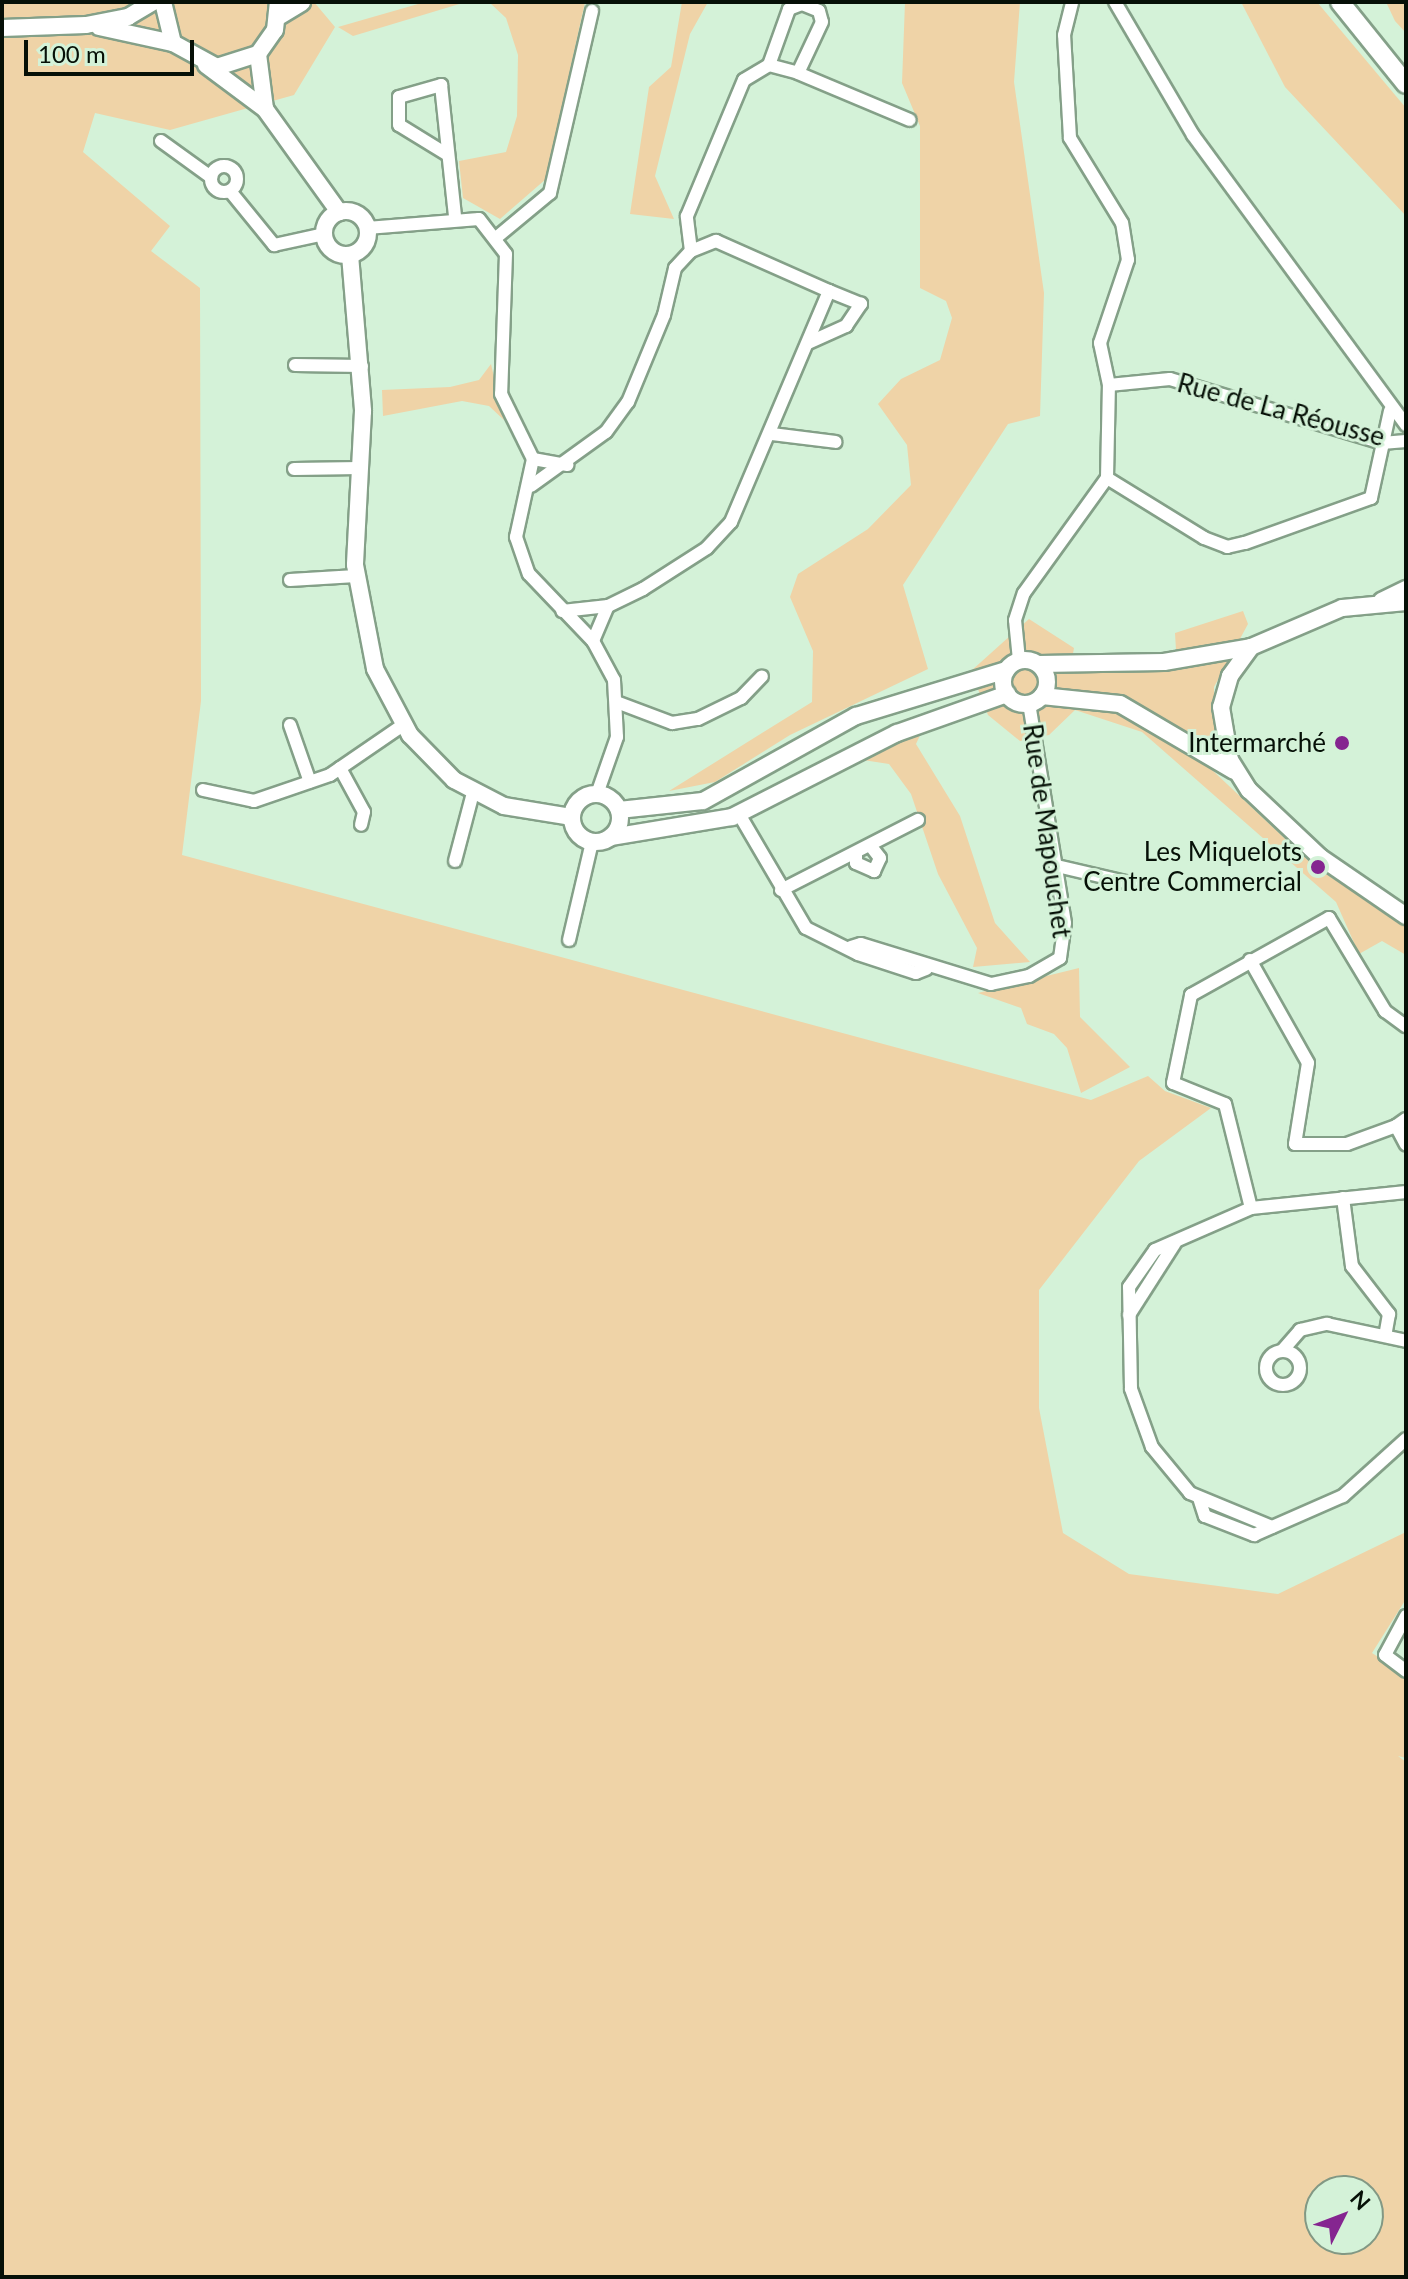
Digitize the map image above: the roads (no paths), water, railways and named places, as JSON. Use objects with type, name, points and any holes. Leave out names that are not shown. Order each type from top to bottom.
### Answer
[{"type":"main road","points":[[2,28],[86,25],[128,17],[153,2]]},
{"type":"main road","points":[[163,2],[173,43]]},
{"type":"main road","points":[[265,109],[258,54],[278,9],[301,2]]},
{"type":"main road","points":[[1340,2],[1406,84]]},
{"type":"main road","points":[[1350,2],[1363,32]]},
{"type":"main road","points":[[86,25],[173,43],[265,109],[339,212],[359,216],[367,228],[362,248],[350,255],[329,248],[324,234],[339,212]]},
{"type":"main road","points":[[206,65],[228,67],[258,54]]},
{"type":"main road","points":[[350,255],[362,366],[356,576],[370,655],[403,725],[473,793],[514,809],[572,817]]},
{"type":"main road","points":[[572,817],[583,798],[597,794],[619,810],[703,801],[864,713],[1013,665],[1164,662],[1251,647],[1316,616],[1381,600],[1406,602]]},
{"type":"main road","points":[[1234,771],[1222,697],[1251,647]]},
{"type":"main road","points":[[1036,700],[1047,676],[1039,664]]},
{"type":"main road","points":[[1007,694],[1013,665]]},
{"type":"main road","points":[[572,817],[579,836],[592,842],[739,814],[897,733],[1007,694],[1036,700],[1100,699],[1137,711],[1234,771],[1309,848],[1406,916]]},
{"type":"main road","points":[[611,837],[619,810]]},
{"type":"street","points":[[1013,665],[1015,620],[1024,593],[1107,478],[1109,385],[1100,343],[1129,244],[1070,138],[1064,35],[1072,2]]},
{"type":"street","points":[[1115,2],[1193,135],[1257,215],[1390,411],[1406,425]]},
{"type":"street","points":[[691,251],[687,216],[744,80],[769,65],[789,9],[802,4],[819,11],[822,22],[798,73]]},
{"type":"street","points":[[497,237],[550,193],[592,11]]},
{"type":"street","points":[[769,65],[798,73],[910,120]]},
{"type":"street","points":[[448,155],[399,125],[399,97],[441,85],[455,217]]},
{"type":"street","points":[[161,141],[211,177],[216,189],[230,191],[274,245],[324,234]]},
{"type":"street","points":[[211,177],[219,166],[232,168],[238,180],[230,191]]},
{"type":"street","points":[[367,228],[455,217],[479,219],[497,237],[506,254],[501,394],[533,459],[531,486],[516,519],[519,550],[529,574],[593,641],[619,703],[617,737],[597,794]]},
{"type":"street","points":[[531,486],[567,465],[628,402],[660,327],[675,268],[691,251],[716,241],[861,304],[846,326],[808,343]]},
{"type":"street","points":[[562,611],[608,606],[707,548],[731,522],[772,434],[829,291]]},
{"type":"street","points":[[295,365],[362,366]]},
{"type":"street","name":"Rue de La Réousse","points":[[1109,385],[1170,379],[1382,443],[1406,441]]},
{"type":"street","points":[[1107,478],[1227,547],[1371,498],[1390,411]]},
{"type":"street","points":[[772,434],[836,442]]},
{"type":"street","points":[[533,459],[567,465]]},
{"type":"street","points":[[294,469],[360,468]]},
{"type":"street","points":[[290,580],[356,576]]},
{"type":"street","points":[[1381,600],[1406,588]]},
{"type":"street","points":[[593,641],[608,606]]},
{"type":"street","points":[[619,703],[672,723],[698,719],[741,698],[762,676]]},
{"type":"street","name":"Rue de Mapouchet","points":[[739,814],[806,928],[851,947],[861,944],[926,969],[991,984],[1055,964],[1065,943],[1036,700]]},
{"type":"street","points":[[290,725],[310,782]]},
{"type":"street","points":[[203,790],[254,801],[340,768],[403,725]]},
{"type":"street","points":[[340,768],[364,812],[361,825]]},
{"type":"street","points":[[455,861],[473,793]]},
{"type":"street","points":[[781,890],[918,820]]},
{"type":"street","points":[[569,940],[592,842]]},
{"type":"street","points":[[856,854],[856,863],[874,871],[880,858],[870,845]]},
{"type":"street","points":[[1057,866],[1138,885]]},
{"type":"street","points":[[1251,1208],[1225,1104],[1179,1089],[1172,1079],[1191,995],[1250,960],[1333,919],[1385,1011],[1406,1026]]},
{"type":"street","points":[[1250,960],[1308,1063],[1295,1144],[1347,1144],[1401,1123],[1406,1145]]},
{"type":"street","points":[[1406,1192],[1251,1208],[1150,1255],[1127,1297],[1131,1389],[1141,1421],[1166,1467],[1199,1498],[1272,1527],[1343,1496],[1406,1439]]},
{"type":"street","points":[[1343,1198],[1352,1266],[1389,1314],[1385,1336]]},
{"type":"street","points":[[1129,1315],[1141,1301],[1175,1243]]},
{"type":"street","points":[[1127,1297],[1141,1301]]},
{"type":"street","points":[[1282,1351],[1300,1330],[1327,1324],[1406,1341]]},
{"type":"street","points":[[1406,1616],[1385,1655],[1406,1671]]},
{"type":"place","name":"Intermarché","points":[[1342,743]]},
{"type":"place","name":"Les Miquelots Centre Commercial","points":[[1318,867]]}]
